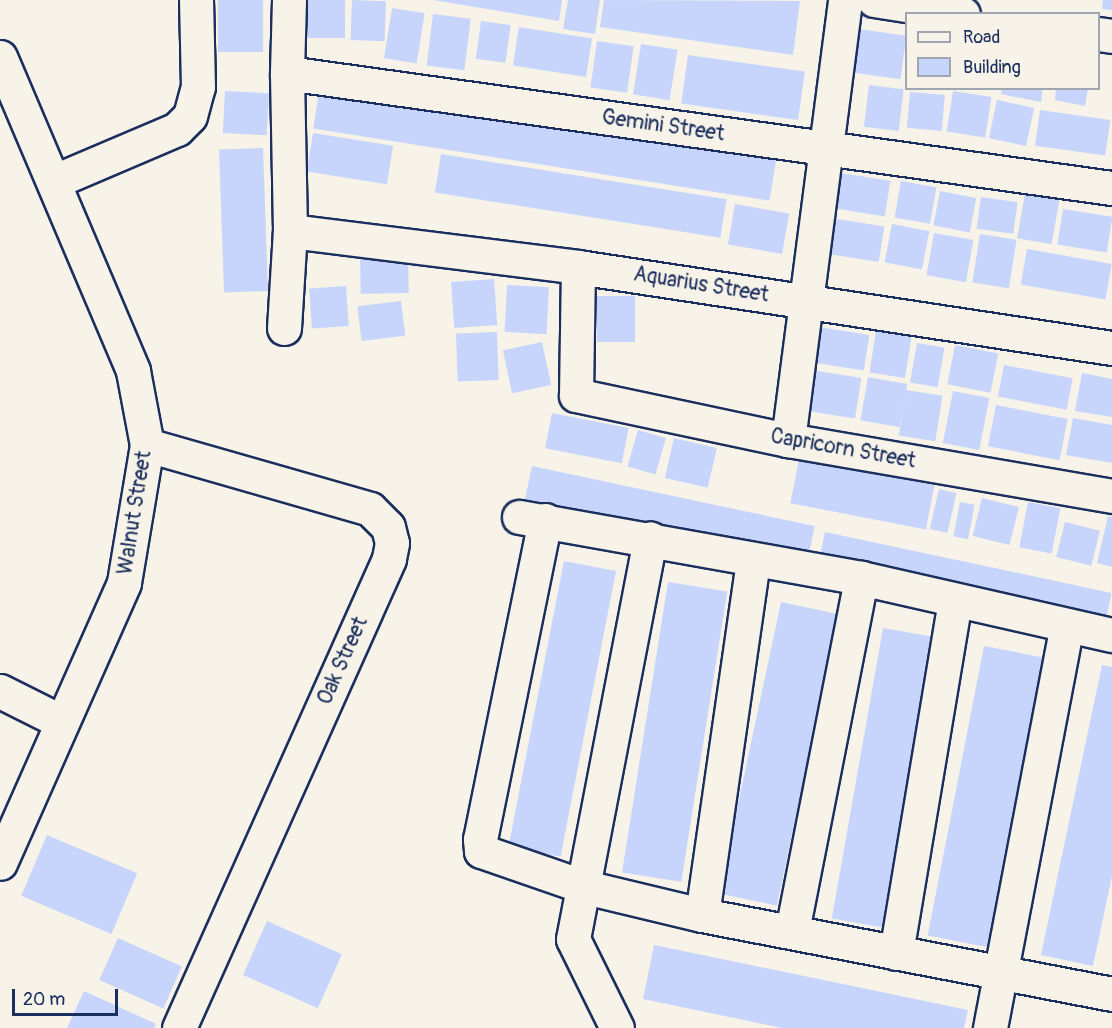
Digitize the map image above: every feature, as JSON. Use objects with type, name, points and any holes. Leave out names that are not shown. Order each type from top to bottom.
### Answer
[{"type":"street","points":[[55,181],[177,129],[190,116],[198,87],[196,0]]},
{"type":"street","points":[[284,328],[290,231],[288,0]]},
{"type":"street","points":[[788,440],[823,148],[845,0]]},
{"type":"street","points":[[874,0],[950,12]]},
{"type":"street","name":"Walnut Street","points":[[0,57],[55,181],[133,371],[147,445],[124,583],[60,720],[0,863]]},
{"type":"street","name":"Gemini Street","points":[[287,73],[1112,188]]},
{"type":"street","name":"Aquarius Street","points":[[290,231],[578,267],[1112,348]]},
{"type":"street","name":"Capricorn Street","points":[[578,267],[576,395],[788,440],[1112,496]]},
{"type":"street","name":"Oak Street","points":[[147,445],[370,509],[388,527],[392,543],[389,559],[178,1028]]},
{"type":"street","points":[[1112,634],[861,578],[753,561],[650,538],[532,518],[480,848],[484,854],[585,886],[702,915],[1112,993]]},
{"type":"street","points":[[617,1028],[573,939],[650,538]]},
{"type":"street","points":[[702,915],[753,561]]},
{"type":"street","points":[[792,931],[861,578]]},
{"type":"street","points":[[896,953],[955,600]]},
{"type":"street","points":[[990,1028],[999,970],[1067,625]]},
{"type":"street","points":[[0,692],[60,720]]},
{"type":"building","points":[[218,0],[263,0],[263,52],[218,52]]},
{"type":"building","points":[[303,0],[345,0],[345,38],[303,38]]},
{"type":"building","points":[[352,0],[386,1],[385,41],[351,40]]},
{"type":"building","points":[[433,0],[562,0],[559,21]]},
{"type":"building","points":[[568,0],[600,0],[595,34],[563,29]]},
{"type":"building","points":[[604,0],[800,1],[793,55],[600,27]]},
{"type":"building","points":[[1103,0],[1112,0],[1112,10],[1102,9]]},
{"type":"building","points":[[392,8],[425,13],[417,64],[384,58]]},
{"type":"building","points":[[433,14],[471,19],[464,70],[427,66]]},
{"type":"building","points":[[481,21],[511,25],[505,63],[476,59]]},
{"type":"building","points":[[519,27],[592,39],[586,77],[513,66]]},
{"type":"building","points":[[859,29],[905,35],[900,79],[853,73]]},
{"type":"building","points":[[597,41],[634,46],[627,93],[590,88]]},
{"type":"building","points":[[641,44],[678,50],[670,100],[633,94]]},
{"type":"building","points":[[688,55],[805,71],[798,120],[681,104]]},
{"type":"building","points":[[869,85],[904,89],[899,131],[864,127]]},
{"type":"building","points":[[320,86],[776,158],[770,201],[313,128]]},
{"type":"building","points":[[1002,90],[1043,90],[1041,102],[1001,94]]},
{"type":"building","points":[[1056,90],[1088,90],[1085,106],[1055,100]]},
{"type":"building","points":[[225,91],[269,93],[267,135],[223,133]]},
{"type":"building","points":[[953,91],[992,97],[985,138],[947,131]]},
{"type":"building","points":[[910,92],[945,95],[942,131],[907,128]]},
{"type":"building","points":[[997,100],[1034,108],[1026,146],[989,138]]},
{"type":"building","points":[[1040,110],[1110,120],[1105,156],[1035,146]]},
{"type":"building","points":[[313,133],[393,146],[387,184],[307,172]]},
{"type":"building","points":[[263,148],[268,291],[224,292],[219,150]]},
{"type":"building","points":[[441,154],[726,199],[720,238],[435,193]]},
{"type":"building","points":[[841,173],[890,181],[885,216],[835,209]]},
{"type":"building","points":[[901,181],[936,187],[930,224],[895,217]]},
{"type":"building","points":[[1026,188],[1060,194],[1052,244],[1017,238]]},
{"type":"building","points":[[940,191],[976,198],[970,232],[933,225]]},
{"type":"building","points":[[981,197],[1018,202],[1013,234],[977,229]]},
{"type":"building","points":[[735,204],[789,214],[782,254],[728,244]]},
{"type":"building","points":[[1063,209],[1112,217],[1107,252],[1057,245]]},
{"type":"building","points":[[831,218],[884,226],[879,262],[825,254]]},
{"type":"building","points":[[892,224],[929,231],[922,270],[885,262]]},
{"type":"building","points":[[934,233],[973,240],[966,282],[927,275]]},
{"type":"building","points":[[980,234],[1017,240],[1009,288],[972,282]]},
{"type":"building","points":[[1027,249],[1112,264],[1105,299],[1021,284]]},
{"type":"building","points":[[408,251],[409,293],[361,294],[360,252]]},
{"type":"building","points":[[494,279],[497,325],[454,328],[451,282]]},
{"type":"building","points":[[507,285],[549,287],[546,334],[505,332]]},
{"type":"building","points":[[346,286],[349,326],[312,328],[309,289]]},
{"type":"building","points":[[597,296],[635,296],[635,342],[597,342]]},
{"type":"building","points":[[401,301],[405,336],[362,341],[357,306]]},
{"type":"building","points":[[819,327],[869,335],[864,371],[813,363]]},
{"type":"building","points":[[876,331],[912,337],[905,378],[869,372]]},
{"type":"building","points":[[497,332],[499,380],[458,381],[456,333]]},
{"type":"building","points":[[542,342],[551,385],[512,393],[503,350]]},
{"type":"building","points":[[917,343],[945,348],[938,387],[910,382]]},
{"type":"building","points":[[955,345],[998,353],[991,393],[947,384]]},
{"type":"building","points":[[1004,365],[1073,378],[1067,410],[998,396]]},
{"type":"building","points":[[811,370],[861,378],[855,418],[805,410]]},
{"type":"building","points":[[1082,373],[1112,379],[1112,417],[1075,411]]},
{"type":"building","points":[[868,377],[907,384],[900,427],[860,420]]},
{"type":"building","points":[[906,390],[943,396],[935,441],[899,435]]},
{"type":"building","points":[[953,391],[989,398],[979,450],[943,443]]},
{"type":"building","points":[[996,405],[1068,419],[1060,460],[988,446]]},
{"type":"building","points":[[552,413],[629,428],[622,463],[545,448]]},
{"type":"building","points":[[1073,418],[1112,425],[1112,463],[1066,455]]},
{"type":"building","points":[[638,430],[666,438],[655,475],[628,467]]},
{"type":"building","points":[[674,438],[717,448],[708,488],[665,478]]},
{"type":"building","points":[[799,459],[934,485],[926,530],[790,503]]},
{"type":"building","points":[[532,466],[815,526],[807,561],[525,501]]},
{"type":"building","points":[[939,489],[957,493],[947,533],[930,529]]},
{"type":"building","points":[[982,498],[1019,507],[1009,545],[973,536]]},
{"type":"building","points":[[960,502],[975,505],[968,539],[953,536]]},
{"type":"building","points":[[1028,502],[1060,508],[1052,553],[1019,547]]},
{"type":"building","points":[[1108,516],[1112,517],[1112,567],[1097,563]]},
{"type":"building","points":[[1065,522],[1100,531],[1091,566],[1056,557]]},
{"type":"building","points":[[825,532],[1112,593],[1105,623],[819,562]]},
{"type":"building","points":[[564,561],[616,571],[561,857],[508,847]]},
{"type":"building","points":[[668,582],[727,591],[681,882],[622,872]]},
{"type":"building","points":[[781,602],[839,614],[777,906],[719,893]]},
{"type":"building","points":[[883,628],[934,637],[883,928],[832,919]]},
{"type":"building","points":[[984,646],[1043,657],[987,947],[928,936]]},
{"type":"building","points":[[1102,665],[1112,667],[1112,876],[1093,966],[1041,955]]},
{"type":"building","points":[[47,835],[137,873],[111,934],[21,896]]},
{"type":"building","points":[[267,921],[342,954],[318,1008],[243,975]]},
{"type":"building","points":[[118,938],[182,966],[163,1008],[99,980]]},
{"type":"building","points":[[654,945],[968,1010],[964,1028],[782,1028],[643,999]]},
{"type":"building","points":[[84,991],[156,1024],[154,1028],[67,1028]]}]
